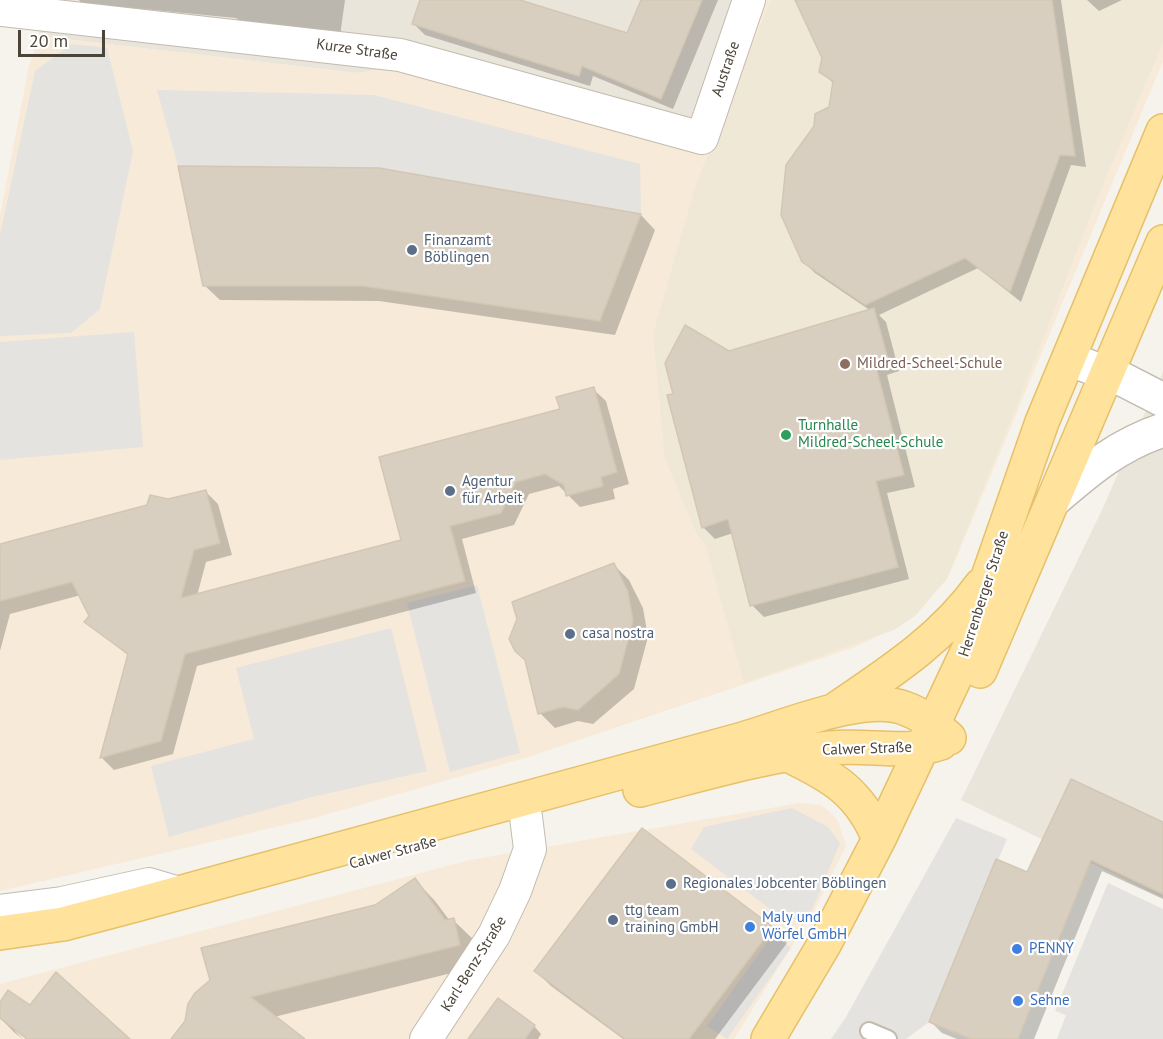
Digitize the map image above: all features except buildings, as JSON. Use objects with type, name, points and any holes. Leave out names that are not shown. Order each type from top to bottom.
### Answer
[{"type":"main road","name":"Herrenberger Straße","points":[[793,1039],[836,965],[936,737],[968,650],[989,574],[1042,423],[1163,131]]},
{"type":"main road","name":"Herrenberger Straße","points":[[768,1039],[825,944],[879,839],[936,737],[1055,499],[1163,242]]},
{"type":"main road","points":[[835,710],[911,658],[960,613],[989,574]]},
{"type":"main road","name":"Calwer Straße","points":[[0,933],[63,924],[744,739],[835,710],[875,704],[902,706],[936,737]]},
{"type":"main road","name":"Calwer Straße","points":[[0,956],[128,925],[526,817],[788,755],[936,737]]},
{"type":"main road","points":[[788,755],[820,770],[858,799],[869,815],[879,839]]},
{"type":"street","name":"Austraße","points":[[702,138],[750,0]]},
{"type":"street","name":"Kurze Straße","points":[[3,13],[400,55],[702,138]]},
{"type":"street","points":[[1069,359],[1106,373],[1163,400]]},
{"type":"street","points":[[1055,499],[1108,455],[1132,441],[1163,430]]},
{"type":"street","name":"Karl-Benz-Straße","points":[[426,1039],[494,935],[516,891],[530,849],[526,817]]},
{"type":"street","points":[[0,911],[62,903],[149,884],[179,893]]},
{"type":"lane","points":[[869,1031],[888,1039]]},
{"type":"shaded area","points":[[41,0],[759,0],[707,149],[396,67],[357,73],[39,36]]},
{"type":"shaded area","points":[[759,0],[1163,0],[1163,61],[948,578],[895,628],[855,647],[528,757],[314,818],[0,891],[0,215],[29,66],[39,36],[357,73],[396,67],[706,149]]},
{"type":"shaded area","name":"Mildred-Scheel-Schule","points":[[771,0],[1163,0],[1163,42],[1099,194],[946,580],[915,616],[894,630],[744,683],[705,543],[697,534],[665,459],[653,335],[696,184]]},
{"type":"shaded area","points":[[72,44],[107,48],[133,151],[100,309],[71,333],[0,336],[0,235],[35,71]]},
{"type":"shaded area","points":[[157,90],[374,95],[640,164],[641,214],[378,168],[178,166]]},
{"type":"shaded area","points":[[134,332],[143,447],[0,460],[0,342]]},
{"type":"shaded area","points":[[1163,372],[1163,898],[961,800],[1102,510]]},
{"type":"shaded area","points":[[477,585],[520,753],[450,772],[407,603]]},
{"type":"shaded area","points":[[391,628],[427,771],[308,798],[169,837],[151,766],[254,739],[236,668]]},
{"type":"shaded area","points":[[800,803],[820,805],[829,811],[838,821],[846,846],[815,909],[734,1039],[0,1039],[0,984],[470,860]]},
{"type":"shaded area","points":[[792,808],[828,827],[840,843],[812,910],[798,918],[786,921],[691,849],[704,827]]},
{"type":"shaded area","points":[[956,818],[1007,839],[929,1022],[906,1039],[831,1039],[846,1017]]},
{"type":"shaded area","points":[[1108,883],[1163,909],[1163,1039],[1057,1039],[1066,1015],[1055,1011]]},
{"type":"shaded area","points":[[773,934],[791,948],[727,1039],[707,1026]]},
{"type":"place","name":"Finanzamt Böblingen","points":[[412,250]]},
{"type":"place","name":"Mildred-Scheel-Schule","points":[[845,364]]},
{"type":"place","name":"Turnhalle Mildred-Scheel-Schule","points":[[786,435]]},
{"type":"place","name":"Agentur für Arbeit","points":[[450,491]]},
{"type":"place","name":"casa nostra","points":[[570,634]]},
{"type":"place","name":"Regionales Jobcenter Böblingen","points":[[671,884]]},
{"type":"place","name":"ttg team training GmbH","points":[[613,920]]},
{"type":"place","name":"Maly und Wörfel GmbH","points":[[750,927]]},
{"type":"place","name":"PENNY","points":[[1017,949]]},
{"type":"place","name":"Sehne","points":[[1018,1001]]}]
